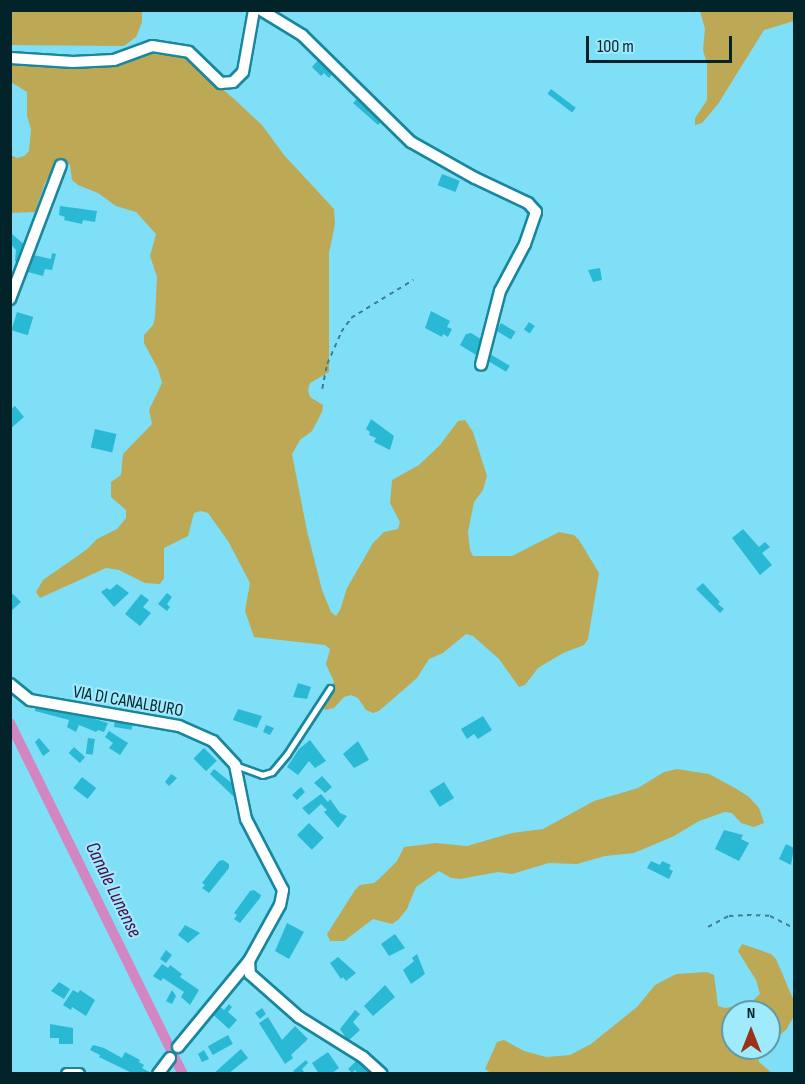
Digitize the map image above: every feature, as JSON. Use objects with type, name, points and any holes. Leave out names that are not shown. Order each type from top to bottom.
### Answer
[{"type":"street","points":[[10,57],[73,62],[114,60],[152,46],[189,52],[221,82],[233,82],[243,72],[254,10]]},
{"type":"street","points":[[261,10],[302,35],[346,75],[411,142],[475,178],[528,203],[536,212],[525,244],[500,291],[481,365]]},
{"type":"street","points":[[10,299],[61,165]]},
{"type":"street","name":"VIA DI CANALBURO","points":[[10,684],[30,700],[179,726],[205,735],[235,765]]},
{"type":"street","points":[[178,1047],[249,961],[280,905],[283,890],[246,819],[235,765]]},
{"type":"street","points":[[249,961],[254,979],[299,1017],[363,1057],[382,1074]]},
{"type":"street","points":[[158,1074],[170,1058]]},
{"type":"street","points":[[67,1074],[79,1074]]},
{"type":"lane","points":[[235,765],[262,775],[272,772],[288,754],[330,688]]},
{"type":"path","points":[[322,389],[327,364],[341,332],[351,318],[413,279]]},
{"type":"path","points":[[708,927],[729,916],[747,915],[770,916],[795,928]]},
{"type":"shaded area","points":[[11,10],[142,11],[142,22],[136,37],[124,46],[11,45]]},
{"type":"shaded area","points":[[700,11],[794,11],[794,21],[764,30],[718,104],[702,123],[695,125],[695,118],[707,100],[707,64],[703,50],[705,29]]},
{"type":"shaded area","points":[[152,54],[184,57],[233,98],[262,125],[284,155],[334,209],[335,224],[329,253],[329,372],[310,383],[308,390],[310,397],[323,405],[322,412],[312,431],[300,440],[292,454],[307,531],[322,590],[331,612],[336,616],[340,610],[347,588],[373,543],[384,532],[398,529],[400,522],[390,503],[392,480],[419,465],[440,445],[458,421],[465,420],[473,432],[487,476],[483,490],[474,502],[468,532],[473,556],[512,556],[559,532],[574,535],[579,540],[599,573],[588,639],[584,645],[563,653],[538,668],[525,685],[519,687],[499,659],[473,636],[466,634],[443,653],[429,659],[417,678],[379,711],[373,713],[366,710],[358,698],[351,695],[344,697],[334,708],[325,710],[323,703],[334,682],[326,664],[330,649],[325,645],[254,637],[245,611],[250,583],[228,541],[208,513],[201,511],[194,513],[188,536],[164,548],[164,578],[160,584],[145,583],[119,570],[106,568],[40,598],[36,592],[43,580],[86,550],[97,539],[117,529],[126,518],[126,510],[111,497],[111,482],[121,475],[123,454],[152,424],[149,410],[162,383],[158,369],[144,343],[144,335],[153,325],[155,317],[157,277],[150,256],[156,234],[136,212],[116,206],[98,193],[78,185],[72,180],[70,165],[59,158],[45,183],[35,212],[11,213],[11,155],[17,158],[29,151],[31,129],[27,116],[27,92],[11,82],[11,63],[77,68],[117,66]]},
{"type":"shaded area","points":[[677,769],[709,774],[735,788],[749,797],[759,808],[764,823],[754,827],[741,823],[732,813],[725,812],[699,821],[674,836],[634,853],[605,856],[577,864],[549,863],[512,874],[498,872],[460,879],[451,878],[439,871],[416,887],[407,909],[392,924],[373,919],[344,941],[330,941],[327,934],[355,890],[360,885],[374,883],[380,878],[397,861],[404,847],[436,843],[467,846],[512,833],[543,829],[594,801],[638,788],[664,772]]},
{"type":"shaded area","points":[[742,944],[771,954],[776,959],[794,1001],[794,1016],[781,1034],[781,1000],[753,1000],[760,994],[756,980],[738,951]]},
{"type":"shaded area","points":[[707,972],[714,975],[718,1006],[721,1007],[721,1060],[759,1060],[772,1073],[504,1074],[491,1073],[485,1069],[497,1042],[504,1040],[524,1051],[546,1057],[570,1055],[591,1044],[637,1007],[655,985],[676,974]]},
{"type":"building","points":[[321,57],[335,71],[329,78],[324,73],[321,76],[312,67]]},
{"type":"building","points":[[551,89],[576,108],[572,112],[547,94]]},
{"type":"building","points":[[360,96],[383,120],[378,125],[353,103]]},
{"type":"building","points":[[442,174],[460,181],[455,192],[438,185]]},
{"type":"building","points":[[60,206],[97,211],[95,222],[83,220],[82,224],[64,220],[65,217],[59,215]]},
{"type":"building","points":[[12,234],[27,247],[20,263],[15,261],[16,250],[10,243]]},
{"type":"building","points":[[52,253],[56,254],[52,270],[45,269],[43,276],[24,271],[29,254],[51,259]]},
{"type":"building","points":[[600,268],[602,280],[593,282],[588,270]]},
{"type":"building","points":[[431,311],[450,321],[447,327],[452,329],[448,337],[443,334],[442,337],[425,328]]},
{"type":"building","points":[[17,312],[33,317],[28,335],[11,330]]},
{"type":"building","points":[[529,322],[535,326],[530,333],[524,329]]},
{"type":"building","points":[[501,323],[516,332],[511,339],[496,331]]},
{"type":"building","points":[[471,333],[484,341],[476,355],[460,345],[466,334]]},
{"type":"building","points":[[490,354],[510,366],[506,372],[486,360]]},
{"type":"building","points":[[15,406],[24,417],[10,429],[10,410]]},
{"type":"building","points":[[371,419],[394,436],[390,450],[374,442],[376,438],[369,435],[370,432],[366,429]]},
{"type":"building","points":[[95,429],[116,434],[112,452],[91,448]]},
{"type":"building","points":[[743,529],[759,547],[765,542],[770,547],[762,553],[772,565],[760,575],[732,538]]},
{"type":"building","points":[[703,583],[724,609],[720,613],[696,589]]},
{"type":"building","points":[[117,584],[129,593],[114,607],[101,592],[107,588],[110,590]]},
{"type":"building","points":[[167,593],[172,597],[167,604],[170,607],[167,611],[158,604]]},
{"type":"building","points":[[13,594],[21,602],[10,612],[10,596]]},
{"type":"building","points":[[141,594],[149,600],[143,607],[151,613],[140,626],[125,614]]},
{"type":"building","points":[[298,683],[311,687],[307,699],[293,697]]},
{"type":"building","points":[[36,705],[69,711],[108,723],[104,732],[98,730],[96,732],[79,725],[76,732],[67,727],[69,720],[35,711]]},
{"type":"building","points":[[238,709],[262,716],[257,728],[233,720]]},
{"type":"building","points":[[483,716],[492,730],[478,739],[474,734],[467,739],[461,729]]},
{"type":"building","points":[[115,720],[133,723],[132,730],[114,727]]},
{"type":"building","points":[[266,725],[274,728],[270,735],[263,732]]},
{"type":"building","points":[[109,731],[128,743],[120,755],[109,748],[113,743],[105,737]]},
{"type":"building","points":[[39,738],[50,751],[43,756],[35,742]]},
{"type":"building","points":[[88,738],[95,739],[93,755],[86,754]]},
{"type":"building","points":[[310,740],[326,761],[315,768],[309,761],[298,775],[287,767],[299,749]]},
{"type":"building","points":[[358,741],[369,760],[354,768],[343,754]]},
{"type":"building","points":[[74,747],[85,757],[80,763],[69,753]]},
{"type":"building","points":[[204,748],[217,761],[206,771],[193,759]]},
{"type":"building","points":[[214,769],[233,784],[234,797],[210,774]]},
{"type":"building","points":[[171,774],[177,778],[169,786],[165,782]]},
{"type":"building","points":[[322,776],[332,787],[325,793],[314,783]]},
{"type":"building","points":[[82,777],[96,788],[88,799],[73,788]]},
{"type":"building","points":[[444,782],[454,798],[440,807],[430,791]]},
{"type":"building","points":[[301,787],[305,792],[297,800],[292,795]]},
{"type":"building","points":[[321,794],[328,802],[330,799],[340,813],[347,816],[338,828],[324,812],[327,810],[321,804],[309,815],[302,808]]},
{"type":"building","points":[[309,823],[324,838],[312,850],[297,835]]},
{"type":"building","points":[[724,830],[743,835],[741,839],[749,843],[739,861],[715,849]]},
{"type":"building","points":[[786,844],[794,848],[791,865],[779,859]]},
{"type":"building","points":[[223,860],[229,864],[229,868],[209,893],[202,888],[205,885],[202,883],[219,861]]},
{"type":"building","points":[[651,861],[660,865],[662,861],[671,865],[669,869],[673,871],[669,879],[647,868]]},
{"type":"building","points":[[254,890],[261,895],[260,898],[240,923],[234,919],[237,915],[234,913],[250,891]]},
{"type":"building","points":[[287,923],[304,932],[289,959],[275,951]]},
{"type":"building","points":[[185,925],[200,933],[188,943],[178,935]]},
{"type":"building","points":[[395,934],[405,948],[389,956],[381,944]]},
{"type":"building","points":[[166,950],[172,955],[166,963],[160,959]]},
{"type":"building","points":[[417,954],[425,974],[411,984],[403,970],[414,961],[412,958]]},
{"type":"building","points":[[338,957],[356,973],[346,981],[343,977],[341,979],[330,963]]},
{"type":"building","points":[[162,964],[168,968],[170,965],[182,974],[180,977],[199,990],[190,1005],[181,997],[184,992],[163,978],[161,981],[153,976]]},
{"type":"building","points":[[59,982],[70,989],[64,999],[51,991]]},
{"type":"building","points":[[385,985],[395,997],[373,1016],[364,1006]]},
{"type":"building","points":[[73,990],[78,993],[80,990],[95,1000],[86,1016],[72,1007],[71,1010],[63,1005]]},
{"type":"building","points":[[172,990],[176,996],[172,1004],[166,1001]]},
{"type":"building","points":[[216,1004],[224,1010],[229,1004],[232,1007],[228,1012],[237,1020],[229,1029],[210,1012]]},
{"type":"building","points":[[262,1008],[266,1014],[260,1019],[255,1013]]},
{"type":"building","points":[[355,1010],[360,1014],[353,1022],[360,1030],[348,1041],[340,1029]]},
{"type":"building","points":[[268,1017],[282,1040],[295,1026],[308,1039],[291,1055],[293,1058],[285,1064],[259,1023]]},
{"type":"building","points":[[50,1024],[73,1028],[73,1044],[59,1044],[59,1038],[50,1038]]},
{"type":"building","points":[[228,1035],[233,1044],[213,1055],[208,1046]]},
{"type":"building","points":[[93,1045],[122,1058],[125,1052],[140,1060],[139,1062],[144,1065],[142,1068],[153,1074],[134,1074],[99,1057],[100,1055],[90,1050]]},
{"type":"building","points":[[241,1049],[248,1058],[228,1074],[213,1074]]},
{"type":"building","points":[[204,1050],[209,1059],[202,1062],[198,1054]]},
{"type":"building","points":[[328,1052],[339,1068],[331,1074],[319,1074],[312,1063]]},
{"type":"building","points":[[359,1058],[373,1074],[358,1074],[355,1070],[352,1073],[348,1069]]},
{"type":"building","points":[[306,1060],[308,1063],[302,1069],[304,1072],[295,1074],[293,1071]]},
{"type":"waterway","name":"Canale Lunense","points":[[10,723],[183,1074]]}]
